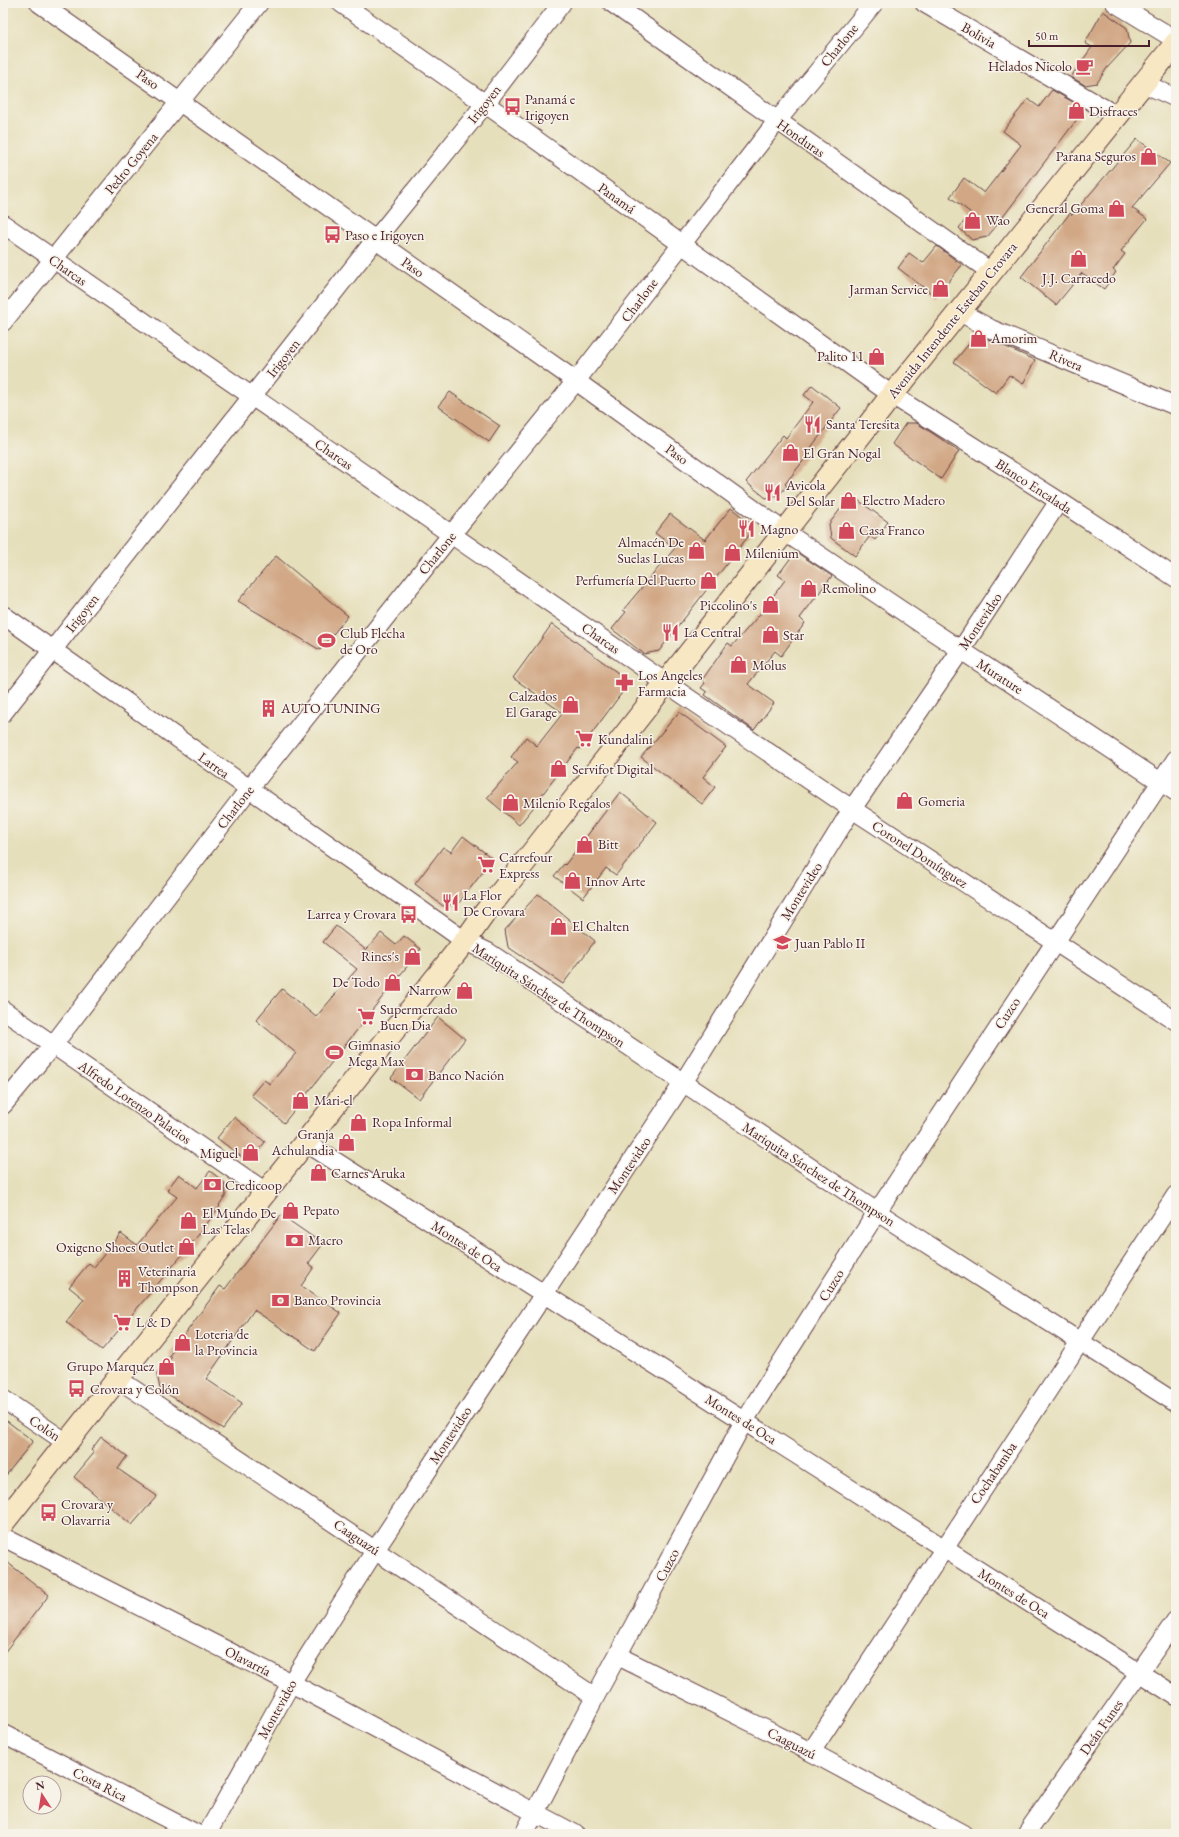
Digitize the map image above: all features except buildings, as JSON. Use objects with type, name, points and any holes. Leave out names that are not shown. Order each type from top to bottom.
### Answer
[{"type":"main road","name":"Avenida Intendente Esteban Crovara","points":[[3,1523],[267,1193],[305,1142],[465,941],[484,914],[786,532],[958,311],[1117,116],[1145,84],[1176,42]]},
{"type":"street","name":"Paso","points":[[39,3],[576,381],[786,532]]},
{"type":"street","name":"Pedro Goyena","points":[[3,322],[52,259],[181,102],[259,3]]},
{"type":"street","name":"Panamá","points":[[341,3],[681,243],[892,395]]},
{"type":"street","name":"Irigoyen","points":[[3,713],[375,240],[485,104],[562,3]]},
{"type":"street","name":"Honduras","points":[[612,3],[991,272]]},
{"type":"street","name":"Charlone","points":[[3,1106],[53,1045],[249,789],[451,535],[576,381],[681,243],[777,121],[874,3]]},
{"type":"street","name":"Bolivia","points":[[924,3],[1117,116]]},
{"type":"street","points":[[1115,3],[1176,42]]},
{"type":"street","points":[[1145,84],[1176,98]]},
{"type":"street","name":"Charcas","points":[[3,224],[666,683]]},
{"type":"street","name":"Rivera","points":[[958,311],[991,329],[1176,406]]},
{"type":"street","name":"Blanco Encalada","points":[[892,395],[1060,501],[1176,578]]},
{"type":"street","name":"Montevideo","points":[[207,1834],[291,1683],[376,1550],[683,1083],[852,809],[961,650],[1060,501]]},
{"type":"street","name":"Murature","points":[[786,532],[1176,792]]},
{"type":"street","name":"Larrea","points":[[3,615],[465,941]]},
{"type":"street","name":"Coronel Domínguez","points":[[666,683],[852,809],[1176,1021]]},
{"type":"street","name":"Cuzco","points":[[524,1834],[595,1697],[744,1421],[877,1212],[1176,759]]},
{"type":"street","name":"Mariquita Sánchez de Thompson","points":[[465,941],[488,952],[877,1212],[1176,1403]]},
{"type":"street","name":"Alfredo Lorenzo Palacios","points":[[3,1010],[267,1193]]},
{"type":"street","name":"Montes de Oca","points":[[305,1142],[1176,1696]]},
{"type":"street","name":"Cochabamba","points":[[810,1752],[1176,1195]]},
{"type":"street","name":"Caaguazú","points":[[118,1379],[595,1697]]},
{"type":"street","name":"Colón","points":[[3,1399],[66,1443]]},
{"type":"street","name":"Olavarría","points":[[3,1537],[291,1683],[575,1834]]},
{"type":"street","name":"Deán Funes","points":[[1026,1834],[1176,1620]]},
{"type":"street","name":"Caaguazú","points":[[618,1656],[810,1752],[963,1834]]},
{"type":"street","name":"Costa Rica","points":[[3,1734],[197,1834]]},
{"type":"place","name":"Helados Nicolo","points":[[1085,66]]},
{"type":"place","name":"Panamá e Irigoyen","points":[[512,107]]},
{"type":"place","name":"Disfraces","points":[[1076,111]]},
{"type":"place","name":"Parana Seguros","points":[[1149,156]]},
{"type":"place","name":"General Goma","points":[[1117,208]]},
{"type":"place","name":"Wao","points":[[973,220]]},
{"type":"place","name":"Paso e Irigoyen","points":[[332,235]]},
{"type":"place","name":"J.J. Carracedo","points":[[1079,258]]},
{"type":"place","name":"Jarman Service","points":[[941,289]]},
{"type":"place","name":"Amorim","points":[[978,338]]},
{"type":"place","name":"Palito 11","points":[[877,356]]},
{"type":"place","name":"Santa Teresita","points":[[813,424]]},
{"type":"place","name":"El Gran Nogal","points":[[790,453]]},
{"type":"place","name":"Avicola Del Solar","points":[[773,493]]},
{"type":"place","name":"Electro Madero","points":[[849,500]]},
{"type":"place","name":"Magno","points":[[747,529]]},
{"type":"place","name":"Casa Franco","points":[[846,530]]},
{"type":"place","name":"Almacén De Suelas Lucas","points":[[697,550]]},
{"type":"place","name":"Milenium","points":[[732,553]]},
{"type":"place","name":"Perfumería Del Puerto","points":[[709,580]]},
{"type":"place","name":"Remolino","points":[[809,588]]},
{"type":"place","name":"Piccolino's","points":[[770,605]]},
{"type":"place","name":"La Central","points":[[671,632]]},
{"type":"place","name":"Star","points":[[770,635]]},
{"type":"place","name":"Club Flecha de Oro","points":[[327,641]]},
{"type":"place","name":"Molus","points":[[739,665]]},
{"type":"place","name":"Los Angeles Farmacia","points":[[625,683]]},
{"type":"place","name":"Calzados El Garage","points":[[570,704]]},
{"type":"place","name":"AUTO TUNING","points":[[268,708]]},
{"type":"place","name":"Kundalini","points":[[585,739]]},
{"type":"place","name":"Servifot Digital","points":[[559,769]]},
{"type":"place","name":"Gomeria","points":[[905,801]]},
{"type":"place","name":"Milenio Regalos","points":[[510,803]]},
{"type":"place","name":"Bitt","points":[[585,844]]},
{"type":"place","name":"Carrefour Express","points":[[486,865]]},
{"type":"place","name":"Innov Arte","points":[[573,881]]},
{"type":"place","name":"La Flor De Crovara","points":[[450,903]]},
{"type":"place","name":"Larrea y Crovara","points":[[409,914]]},
{"type":"place","name":"El Chalten","points":[[559,926]]},
{"type":"place","name":"Juan Pablo II","points":[[782,943]]},
{"type":"place","name":"Rines's","points":[[412,956]]},
{"type":"place","name":"De Todo","points":[[393,982]]},
{"type":"place","name":"Narrow","points":[[464,990]]},
{"type":"place","name":"Supermercado Buen Dia","points":[[367,1017]]},
{"type":"place","name":"Gimnasio Mega Max","points":[[335,1053]]},
{"type":"place","name":"Banco Nación","points":[[415,1075]]},
{"type":"place","name":"Mari-el","points":[[301,1100]]},
{"type":"place","name":"Ropa Informal","points":[[359,1122]]},
{"type":"place","name":"Granja Achulandia","points":[[347,1142]]},
{"type":"place","name":"Miguel","points":[[251,1153]]},
{"type":"place","name":"Carnes Aruka","points":[[318,1173]]},
{"type":"place","name":"Credicoop","points":[[212,1185]]},
{"type":"place","name":"Pepato","points":[[290,1210]]},
{"type":"place","name":"El Mundo De Las Telas","points":[[189,1221]]},
{"type":"place","name":"Macro","points":[[295,1240]]},
{"type":"place","name":"Oxigeno Shoes Outlet","points":[[187,1247]]},
{"type":"place","name":"Veterinaria Thompson","points":[[125,1279]]},
{"type":"place","name":"Banco Provincia","points":[[281,1300]]},
{"type":"place","name":"L & D","points":[[123,1322]]},
{"type":"place","name":"Loteria de la Provincia","points":[[182,1342]]},
{"type":"place","name":"Grupo Marquez","points":[[167,1366]]},
{"type":"place","name":"Crovara y Colón","points":[[77,1389]]},
{"type":"place","name":"Crovara y Olavarria","points":[[48,1512]]}]
